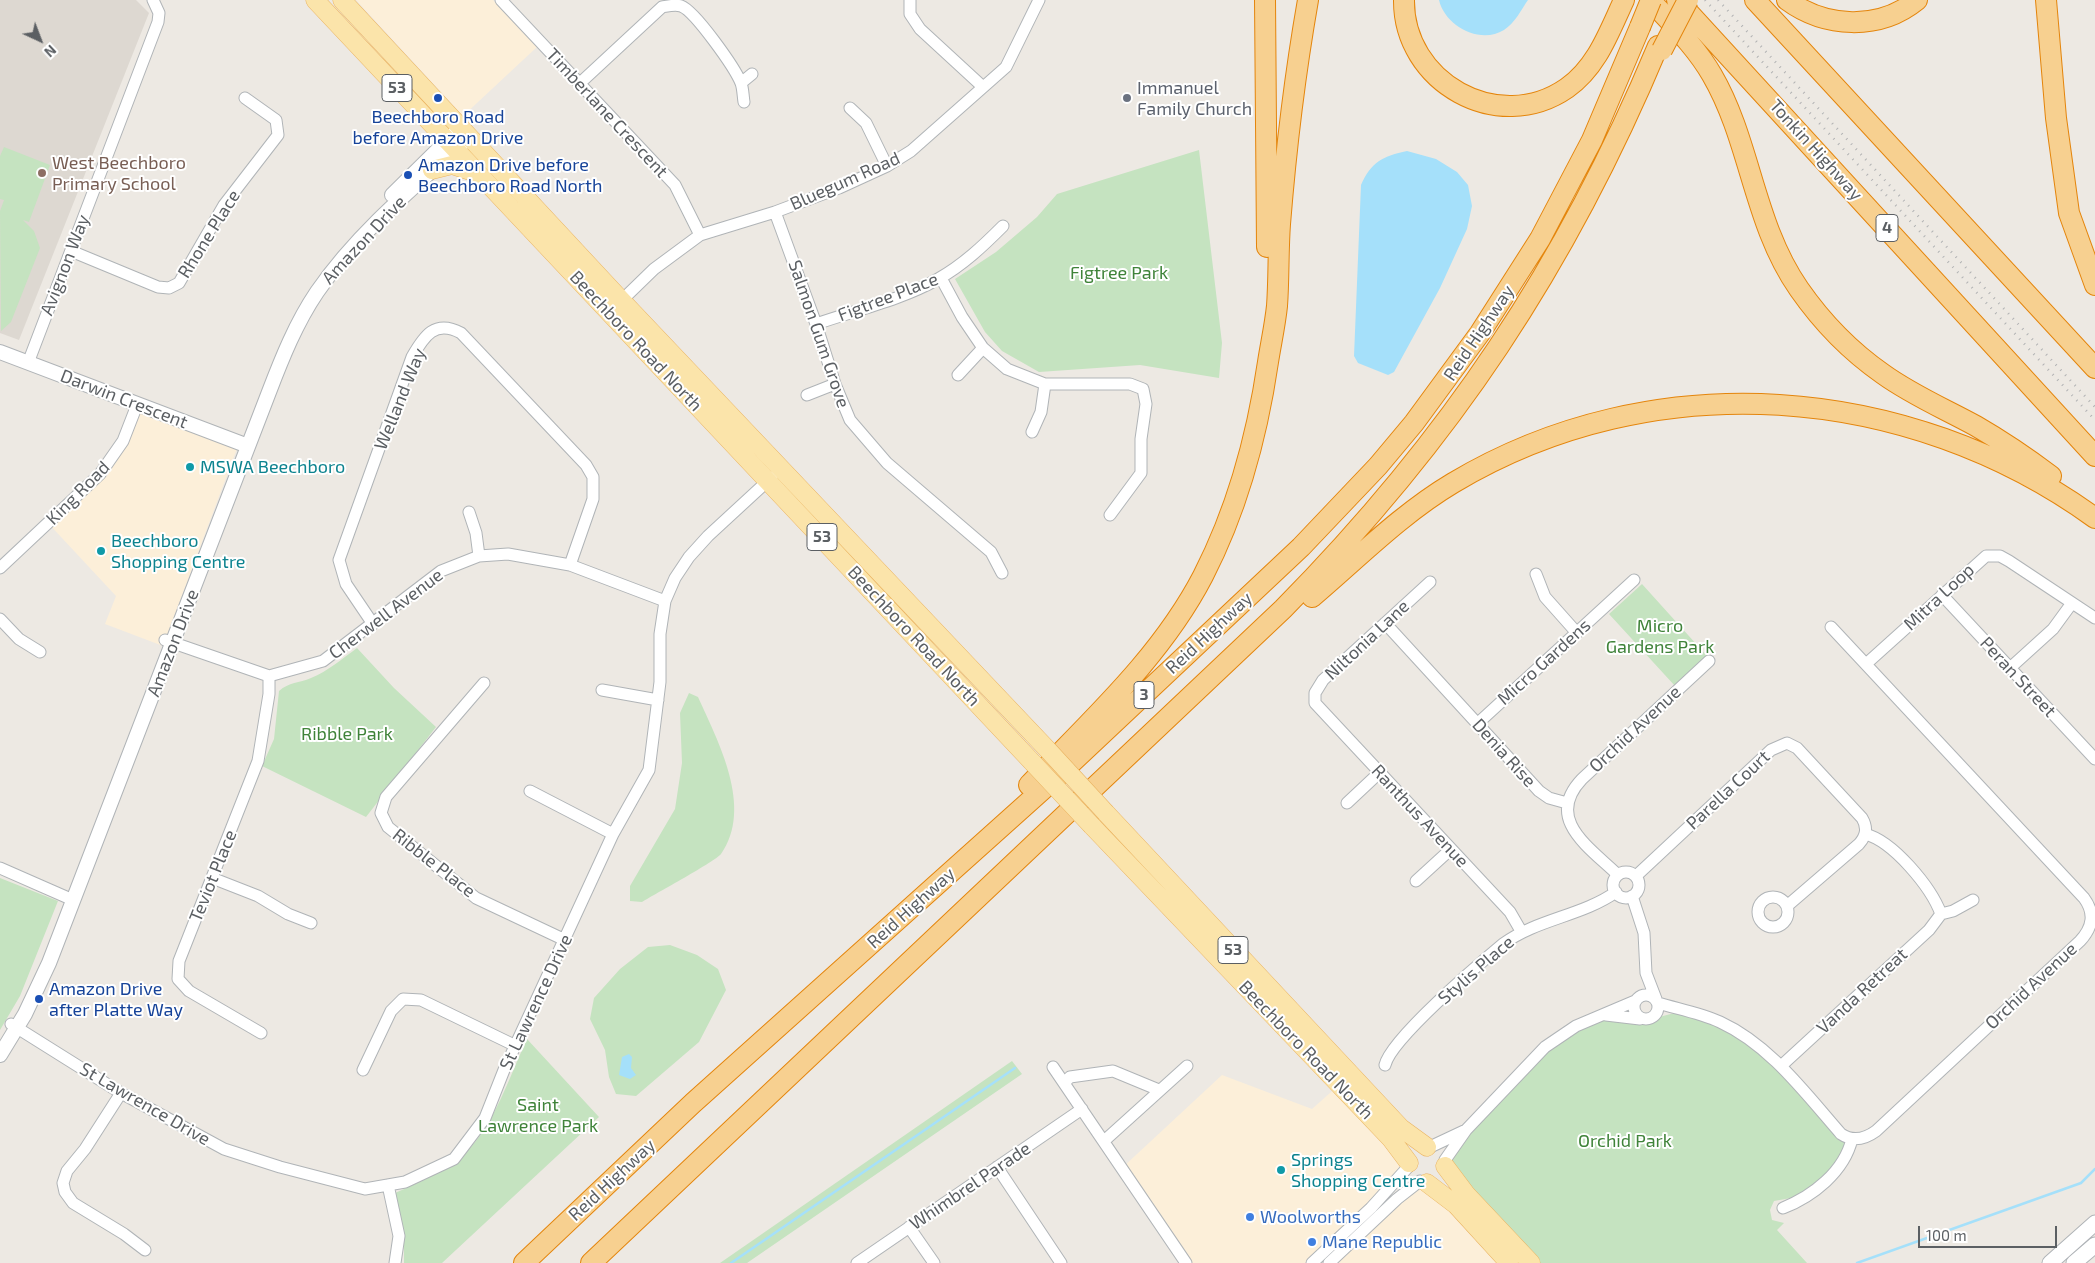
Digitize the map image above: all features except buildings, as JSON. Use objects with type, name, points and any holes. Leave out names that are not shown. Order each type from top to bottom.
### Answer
[{"type":"highway","points":[[1265,0],[1268,361]]},
{"type":"highway","points":[[770,1035],[843,970],[979,838],[1135,675],[1169,630],[1202,578],[1224,530],[1242,482],[1261,412],[1277,308],[1280,224],[1295,81],[1308,0]]},
{"type":"highway","points":[[1404,0],[1406,24],[1410,39],[1417,53],[1436,78],[1448,88],[1476,102],[1507,106],[1538,102],[1566,89],[1578,79],[1598,55],[1623,4]]},
{"type":"highway","points":[[1650,0],[1692,45],[1712,75],[1728,109],[1769,234],[1798,288],[1816,312],[1836,335],[1883,374],[2014,449],[2095,512]]},
{"type":"highway","name":"Reid Highway","points":[[524,1263],[693,1103],[1050,783],[1301,547],[1378,466],[1448,379],[1485,326],[1535,247],[1592,140],[1650,0]]},
{"type":"highway","points":[[1660,48],[1677,0]]},
{"type":"highway","name":"Tonkin Highway","points":[[1677,0],[2095,456]]},
{"type":"highway","points":[[1660,48],[1688,0]]},
{"type":"highway","points":[[1756,0],[2095,368]]},
{"type":"highway","points":[[1787,0],[1810,14],[1824,19],[1855,23],[1886,17],[1916,0]]},
{"type":"highway","points":[[2045,3],[2056,118],[2069,213],[2095,286]]},
{"type":"highway","name":"Reid Highway","points":[[591,1263],[1323,568],[1398,484],[1434,439],[1500,347],[1531,299],[1587,201],[1660,48]]},
{"type":"highway","points":[[1145,738],[1424,501],[1479,469],[1520,450],[1554,436],[1624,417],[1696,406],[1768,404],[1814,407],[1876,418],[1946,438],[1979,451],[2044,484],[2095,518]]},
{"type":"main road","name":"Beechboro Road North","points":[[342,0],[465,132],[615,306]]},
{"type":"main road","name":"Beechboro Road North","points":[[326,4],[480,176],[615,306],[774,474],[1048,750],[1238,956],[1401,1128],[1428,1147]]},
{"type":"main road","points":[[432,170],[452,165],[465,168],[480,176]]},
{"type":"main road","name":"Beechboro Road North","points":[[774,474],[1033,763],[1391,1139],[1409,1164]]},
{"type":"main road","points":[[1409,1164],[1413,1153],[1428,1147]]},
{"type":"main road","name":"53","points":[[1428,1147],[1439,1151],[1466,1194],[1531,1263]]},
{"type":"main road","points":[[1423,1182],[1437,1180],[1445,1163]]},
{"type":"main road","name":"53","points":[[1409,1164],[1412,1175],[1456,1205],[1509,1263]]},
{"type":"main road","points":[[2050,1263],[2095,1223]]},
{"type":"main road","points":[[2074,1263],[2095,1245]]},
{"type":"street","name":"Avignon Way","points":[[28,363],[158,22],[159,12],[153,0]]},
{"type":"street","points":[[910,0],[910,14],[920,29],[983,87]]},
{"type":"street","name":"Bluegum Road","points":[[615,306],[654,269],[700,235],[775,212],[839,188],[887,166],[911,151],[1006,67],[1039,0]]},
{"type":"street","name":"Timberlane Crescent","points":[[507,2],[579,84],[675,185],[700,235]]},
{"type":"street","points":[[579,84],[662,7],[673,5],[682,6],[696,16],[741,83],[744,102]]},
{"type":"street","points":[[741,83],[752,74]]},
{"type":"street","name":"Rhone Place","points":[[71,251],[158,287],[169,288],[179,283],[224,205],[278,135],[276,120],[245,98]]},
{"type":"street","points":[[850,108],[866,123],[887,166]]},
{"type":"street","name":"Amazon Drive","points":[[0,1055],[15,1025],[40,984],[70,898],[244,445],[284,335],[313,285],[346,242],[465,132]]},
{"type":"street","name":"Amazon Drive","points":[[244,445],[287,346],[317,292],[363,236],[432,170],[451,145]]},
{"type":"street","name":"Salmon Gum Grove","points":[[775,212],[816,324],[835,384],[850,420],[865,440],[887,463],[991,552],[1002,573]]},
{"type":"street","name":"Figtree Place","points":[[816,324],[923,287],[976,254],[1003,226]]},
{"type":"street","points":[[940,278],[962,317],[983,348],[1007,369],[1045,384],[1130,384],[1143,389],[1146,404],[1141,439],[1141,474],[1110,515]]},
{"type":"street","name":"Welland Way","points":[[373,624],[346,584],[339,560],[412,357],[430,333],[440,327],[450,327],[461,333],[586,465],[593,477],[593,499],[570,565]]},
{"type":"street","points":[[958,375],[983,348]]},
{"type":"street","name":"Darwin Crescent","points":[[0,352],[244,445]]},
{"type":"street","points":[[807,395],[835,384]]},
{"type":"street","points":[[1032,432],[1041,412],[1045,384]]},
{"type":"street","name":"King Road","points":[[0,568],[100,474],[123,441],[137,404]]},
{"type":"street","name":"St Lawrence Drive","points":[[15,1025],[121,1092],[224,1149],[280,1168],[365,1189],[405,1182],[454,1159],[485,1118],[612,834],[649,770],[658,700],[660,634],[665,601],[675,578],[708,536],[774,474]]},
{"type":"street","points":[[469,512],[476,533],[479,556]]},
{"type":"street","name":"Cherwell Avenue","points":[[268,676],[323,662],[441,571],[479,556],[508,554],[570,565],[665,601]]},
{"type":"street","name":"Mitra Loop","points":[[1866,664],[1978,560],[1992,555],[2009,560],[2095,618]]},
{"type":"street","points":[[1536,574],[1545,597],[1577,633]]},
{"type":"street","name":"Micro Gardens","points":[[1477,724],[1634,580]]},
{"type":"street","name":"Niltonia Lane","points":[[1315,703],[1315,693],[1323,680],[1430,582]]},
{"type":"street","name":"Peran Street","points":[[1942,595],[2095,759]]},
{"type":"street","points":[[2010,668],[2053,629],[2072,603]]},
{"type":"street","points":[[0,619],[19,638],[40,652]]},
{"type":"street","name":"Denia Rise","points":[[1385,623],[1538,791],[1549,798],[1567,803]]},
{"type":"street","name":"Orchid Avenue","points":[[1831,626],[2084,898],[2093,914],[2089,927],[2080,941],[1876,1131],[1869,1136],[1852,1139]]},
{"type":"street","points":[[168,642],[268,676]]},
{"type":"street","name":"Orchid Avenue","points":[[1567,803],[1571,792],[1582,778],[1709,661]]},
{"type":"street","name":"Teviot Place","points":[[261,1033],[189,991],[178,979],[180,961],[258,761],[269,694],[268,676]]},
{"type":"street","name":"Ribble Place","points":[[484,683],[386,797],[381,813],[388,827],[476,898],[565,940]]},
{"type":"street","points":[[602,690],[658,700]]},
{"type":"street","name":"Ranthus Avenue","points":[[1315,703],[1510,912],[1521,931]]},
{"type":"street","name":"Parella Court","points":[[1636,876],[1771,750],[1788,743],[1798,748],[1862,818],[1865,824],[1865,834]]},
{"type":"street","points":[[1347,803],[1378,772]]},
{"type":"street","points":[[530,791],[612,834]]},
{"type":"street","points":[[1567,803],[1567,818],[1572,828],[1618,875]]},
{"type":"street","points":[[1787,906],[1859,844],[1865,834],[1881,840],[1890,847],[1928,889],[1941,914]]},
{"type":"street","points":[[1416,881],[1451,849]]},
{"type":"street","points":[[0,868],[70,898]]},
{"type":"street","points":[[1627,872],[1636,876],[1639,887],[1632,896],[1623,897],[1616,892],[1614,881],[1618,875],[1627,872]]},
{"type":"street","points":[[212,878],[258,896],[288,914],[311,923]]},
{"type":"street","name":"Stylis Place","points":[[1385,1065],[1387,1058],[1400,1039],[1485,960],[1521,931],[1594,906],[1616,892]]},
{"type":"street","points":[[1632,896],[1644,933],[1646,973],[1657,1001],[1658,1009],[1655,1016]]},
{"type":"street","name":"Vanda Retreat","points":[[1781,1066],[1929,930],[1941,914],[1953,911],[1973,900]]},
{"type":"street","points":[[1640,1018],[1634,1009],[1646,973]]},
{"type":"street","points":[[1445,1163],[1466,1130],[1545,1047],[1576,1026],[1606,1015],[1646,995],[1657,1001],[1704,1015],[1723,1023],[1755,1043],[1781,1066],[1841,1134],[1852,1139],[1845,1160],[1840,1166],[1808,1196],[1783,1208]]},
{"type":"street","points":[[363,1070],[391,1011],[403,1000],[421,1000],[516,1046]]},
{"type":"street","points":[[1606,1015],[1648,1020],[1655,1016],[1682,1010]]},
{"type":"street","name":"Amazon Drive","points":[[0,1040],[15,1025]]},
{"type":"street","points":[[1104,1141],[1187,1066]]},
{"type":"street","points":[[1053,1067],[1186,1263]]},
{"type":"street","points":[[1064,1082],[1070,1077],[1113,1071],[1159,1090]]},
{"type":"street","points":[[121,1092],[85,1149],[67,1171],[63,1183],[64,1192],[74,1203],[124,1234],[145,1250]]},
{"type":"street","name":"Whimbrel Parade","points":[[857,1263],[1082,1109]]},
{"type":"street","points":[[1428,1147],[1466,1130]]},
{"type":"street","points":[[1312,1263],[1371,1208],[1409,1164]]},
{"type":"street","points":[[997,1167],[1061,1263]]},
{"type":"street","points":[[1329,1263],[1393,1203],[1423,1182]]},
{"type":"street","points":[[388,1185],[399,1236],[395,1263]]},
{"type":"street","points":[[1371,1208],[1379,1208],[1393,1203]]},
{"type":"street","points":[[909,1227],[934,1263]]},
{"type":"shaded area","name":"West Beechboro Primary School","points":[[0,0],[136,0],[149,13],[19,340],[0,333]]},
{"type":"shaded area","points":[[356,0],[493,0],[537,47],[463,116]]},
{"type":"shaded area","points":[[137,405],[239,443],[163,646],[105,624],[116,596],[48,523],[100,474]]},
{"type":"shaded area","name":"Springs Shopping Centre","points":[[1222,1075],[1312,1109],[1339,1085],[1409,1163],[1312,1263],[1186,1263],[1122,1168]]},
{"type":"shaded area","name":"Springs Shopping Centre","points":[[1420,1181],[1509,1263],[1329,1263]]},
{"type":"green space","points":[[4,147],[50,165],[29,222],[23,220],[34,231],[40,248],[11,322],[1,331],[0,211],[4,200],[0,199],[0,156]]},
{"type":"green space","name":"Figtree Park","points":[[1199,150],[1222,343],[1219,378],[1140,365],[1039,372],[1002,351],[985,332],[955,279],[996,252],[1037,217],[1057,194]]},
{"type":"green space","name":"Micro Gardens Park","points":[[1642,584],[1707,656],[1675,686],[1609,614]]},
{"type":"green space","name":"Ribble Park","points":[[357,648],[394,688],[436,727],[366,817],[262,766],[274,739],[279,691],[290,684],[311,678],[323,672]]},
{"type":"green space","points":[[689,693],[698,697],[723,754],[733,796],[734,816],[730,836],[717,858],[642,902],[630,901],[630,886],[675,809],[682,763],[680,713]]},
{"type":"green space","points":[[0,878],[58,901],[20,996],[0,1030]]},
{"type":"green space","points":[[670,945],[697,955],[718,969],[726,990],[699,1042],[636,1096],[616,1094],[609,1077],[605,1050],[590,1019],[594,998],[620,969],[648,947]]},
{"type":"green space","name":"Orchid Park","points":[[1682,1011],[1738,1031],[1846,1137],[1845,1160],[1802,1196],[1774,1201],[1770,1210],[1772,1220],[1784,1223],[1777,1230],[1807,1263],[1531,1263],[1445,1160],[1545,1047],[1594,1019],[1648,1020]]},
{"type":"green space","name":"Saint Lawrence Park","points":[[527,1039],[599,1117],[442,1263],[404,1263],[404,1238],[395,1193],[449,1166],[475,1142],[493,1115]]},
{"type":"green space","points":[[1012,1061],[1022,1074],[747,1263],[720,1263]]},
{"type":"water","points":[[1439,0],[1528,0],[1508,27],[1495,34],[1485,35],[1474,34],[1456,25],[1448,18]]},
{"type":"water","points":[[1407,151],[1436,159],[1457,172],[1468,185],[1472,206],[1467,229],[1440,288],[1394,372],[1388,375],[1358,363],[1354,356],[1361,185],[1369,171],[1379,161],[1391,155]]},
{"type":"water","points":[[629,1054],[632,1057],[631,1068],[636,1075],[630,1079],[619,1075],[622,1057]]},
{"type":"waterway","points":[[731,1263],[1015,1068]]},
{"type":"waterway","points":[[1857,1263],[2081,1183],[2095,1169]]},
{"type":"railway","points":[[1705,0],[2095,420]]},
{"type":"railway","points":[[1718,0],[2095,407]]},
{"type":"place","name":"Beechboro Road before Amazon Drive","points":[[438,98]]},
{"type":"place","name":"Immanuel Family Church","points":[[1127,98]]},
{"type":"place","name":"West Beechboro Primary School","points":[[42,173]]},
{"type":"place","name":"Amazon Drive before Beechboro Road North","points":[[408,175]]},
{"type":"place","name":"MSWA Beechboro","points":[[190,467]]},
{"type":"place","name":"Beechboro Shopping Centre","points":[[101,551]]},
{"type":"place","name":"Amazon Drive after Platte Way","points":[[39,999]]},
{"type":"place","name":"Springs Shopping Centre","points":[[1281,1170]]},
{"type":"place","name":"Woolworths","points":[[1250,1217]]},
{"type":"place","name":"Mane Republic","points":[[1312,1242]]}]
